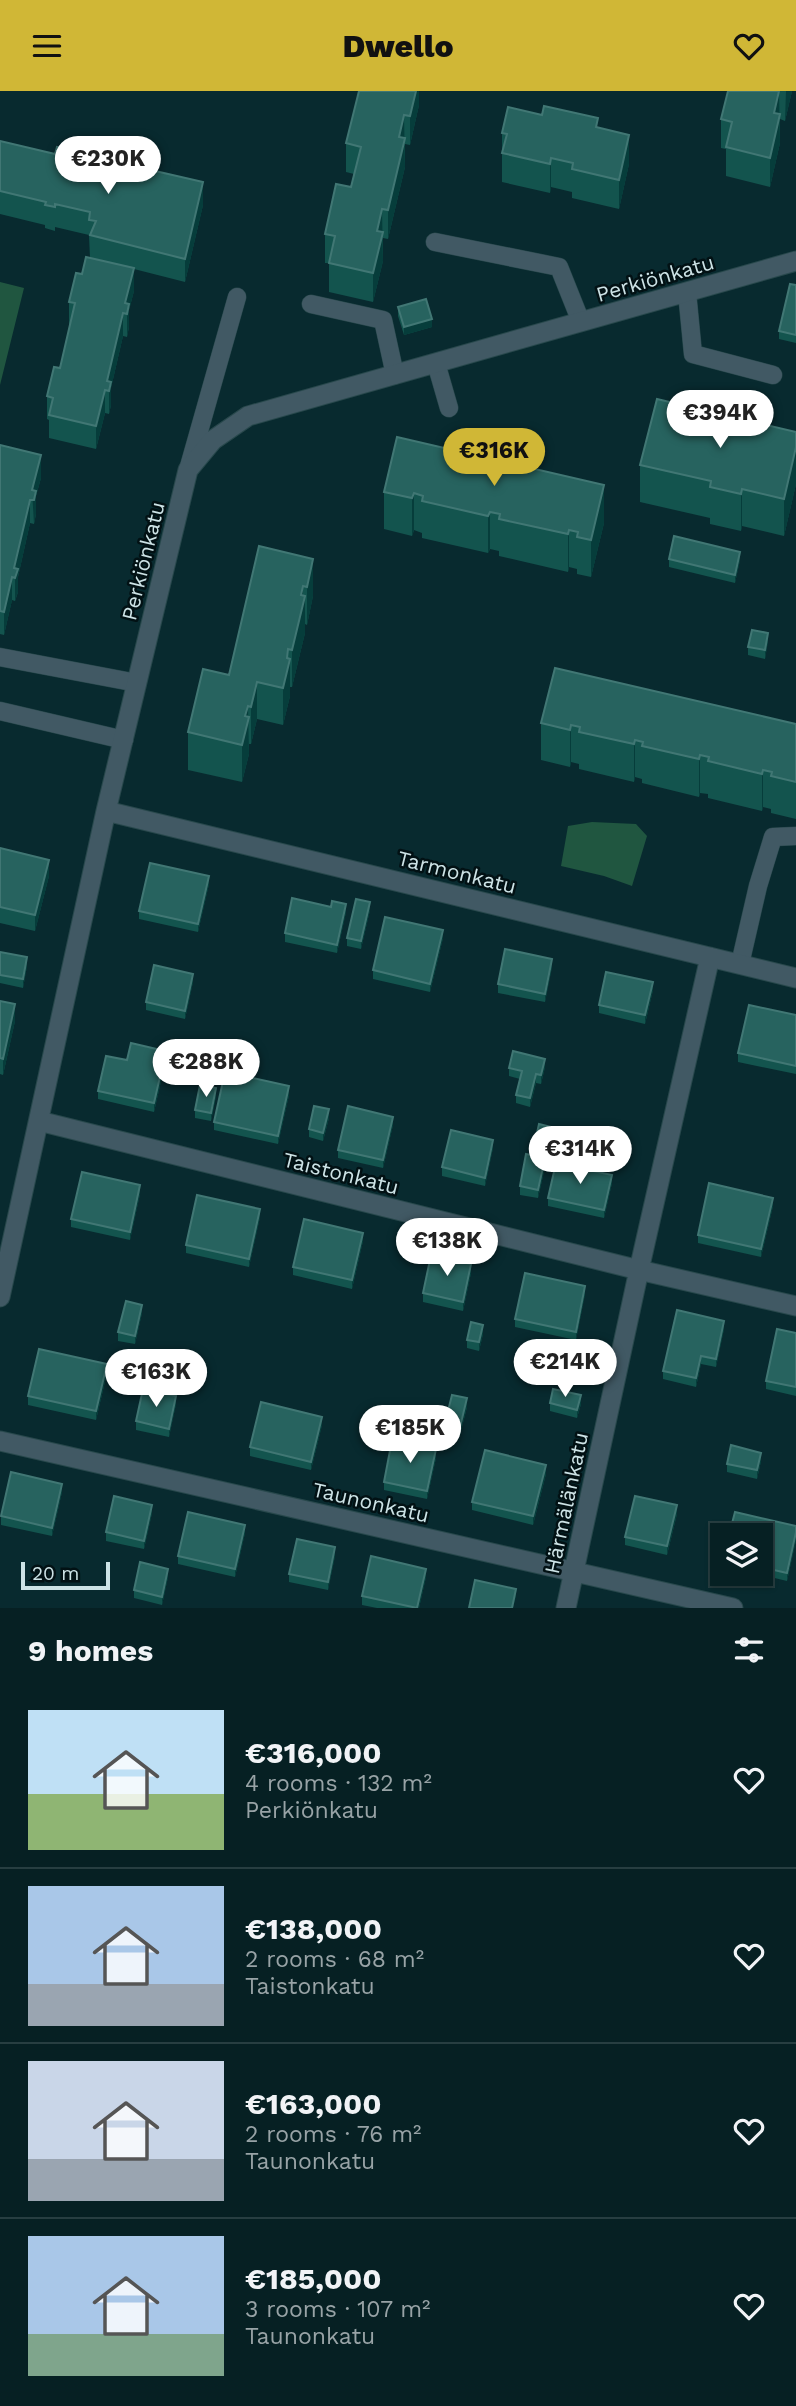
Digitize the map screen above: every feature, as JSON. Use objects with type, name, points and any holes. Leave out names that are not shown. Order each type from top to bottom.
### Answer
[{"type":"street","name":"Perkiönkatu","points":[[0,1297],[106,811],[188,470],[213,440],[248,416],[796,261]]},
{"type":"street","name":"Tarmonkatu","points":[[106,811],[796,978]]},
{"type":"street","name":"Härmälänkatu","points":[[566,1608],[710,957]]},
{"type":"street","name":"Taistonkatu","points":[[39,1121],[639,1270],[796,1306]]},
{"type":"street","name":"Taunonkatu","points":[[0,1441],[733,1608]]},
{"type":"lane","points":[[435,242],[559,267],[581,322]]},
{"type":"lane","points":[[687,292],[693,353],[773,375]]},
{"type":"lane","points":[[188,470],[237,297]]},
{"type":"lane","points":[[311,305],[383,320],[395,375]]},
{"type":"lane","points":[[436,363],[449,408]]},
{"type":"lane","points":[[0,657],[137,683]]},
{"type":"lane","points":[[0,711],[124,740]]},
{"type":"lane","points":[[740,964],[773,837],[796,836]]},
{"type":"green space","points":[[0,282],[24,288],[0,385]]},
{"type":"green space","points":[[592,822],[636,824],[647,836],[632,886],[561,866],[568,826]]},
{"type":"building","points":[[359,91],[416,91],[410,116],[404,115],[399,137],[405,138],[388,210],[382,209],[377,231],[383,232],[373,273],[329,263],[335,236],[325,234],[336,184],[351,187],[361,147],[346,143]]},
{"type":"building","points":[[728,91],[779,91],[774,113],[780,114],[770,158],[726,147],[732,122],[721,119]]},
{"type":"building","points":[[544,106],[598,118],[596,127],[629,135],[619,180],[572,169],[573,163],[551,158],[550,164],[502,153],[507,134],[502,133],[508,107],[542,115]]},
{"type":"building","points":[[0,141],[55,154],[57,147],[87,154],[86,160],[102,164],[103,159],[203,182],[185,259],[90,235],[96,221],[89,220],[90,212],[55,204],[55,207],[45,205],[46,202],[0,191]]},
{"type":"building","points":[[86,257],[134,268],[125,303],[129,304],[127,314],[123,313],[107,381],[111,382],[109,391],[105,390],[96,426],[49,415],[53,398],[47,396],[54,367],[60,368],[75,303],[69,302],[76,273],[82,274]]},
{"type":"building","points":[[790,284],[796,285],[796,335],[779,331]]},
{"type":"building","points":[[426,299],[432,319],[404,327],[398,307]]},
{"type":"building","points":[[657,399],[796,432],[796,447],[784,499],[742,489],[741,494],[710,487],[711,481],[640,465]]},
{"type":"building","points":[[397,437],[604,485],[591,540],[577,537],[578,532],[569,530],[568,534],[499,519],[500,514],[490,512],[488,516],[422,501],[423,496],[414,493],[412,498],[384,492]]},
{"type":"building","points":[[0,445],[41,455],[32,490],[36,491],[34,500],[30,500],[14,568],[18,569],[15,578],[12,577],[4,612],[0,611]]},
{"type":"building","points":[[674,536],[740,552],[735,575],[669,559]]},
{"type":"building","points":[[259,546],[313,559],[307,587],[303,586],[301,595],[305,596],[292,650],[288,649],[287,658],[290,659],[283,688],[257,682],[251,707],[248,706],[245,716],[249,717],[242,745],[188,732],[203,669],[229,675]]},
{"type":"building","points":[[752,630],[768,633],[765,650],[748,647]]},
{"type":"building","points":[[555,668],[796,724],[796,782],[771,776],[772,772],[763,770],[762,774],[708,761],[709,757],[700,755],[699,759],[642,746],[643,742],[635,740],[634,744],[579,732],[580,727],[571,725],[570,730],[541,723]]},
{"type":"building","points":[[0,848],[49,860],[35,915],[0,907]]},
{"type":"building","points":[[150,863],[209,876],[198,924],[139,911]]},
{"type":"building","points":[[292,898],[331,907],[332,901],[346,904],[337,945],[285,933]]},
{"type":"building","points":[[356,899],[370,902],[361,941],[347,938]]},
{"type":"building","points":[[385,917],[443,930],[430,984],[373,970]]},
{"type":"building","points":[[505,949],[552,959],[545,994],[498,984]]},
{"type":"building","points":[[0,952],[27,957],[23,979],[0,975]]},
{"type":"building","points":[[154,965],[193,974],[185,1011],[146,1002]]},
{"type":"building","points":[[606,972],[653,982],[645,1015],[599,1005]]},
{"type":"building","points":[[0,1001],[15,1004],[3,1059],[0,1058]]},
{"type":"building","points":[[749,1005],[796,1015],[796,1066],[738,1053]]},
{"type":"building","points":[[131,1043],[161,1050],[158,1067],[162,1068],[154,1103],[98,1091],[106,1056],[127,1060]]},
{"type":"building","points":[[513,1051],[545,1059],[541,1075],[536,1074],[530,1098],[516,1095],[522,1071],[509,1068]]},
{"type":"building","points":[[225,1072],[289,1086],[278,1136],[214,1122]]},
{"type":"building","points":[[200,1085],[216,1088],[211,1113],[195,1110]]},
{"type":"building","points":[[314,1106],[329,1109],[323,1133],[309,1129]]},
{"type":"building","points":[[348,1106],[393,1117],[383,1160],[338,1150]]},
{"type":"building","points":[[539,1124],[555,1128],[550,1146],[535,1142]]},
{"type":"building","points":[[451,1130],[493,1140],[485,1178],[442,1167]]},
{"type":"building","points":[[526,1154],[545,1158],[538,1190],[520,1186]]},
{"type":"building","points":[[556,1163],[612,1175],[604,1210],[548,1198]]},
{"type":"building","points":[[82,1172],[140,1185],[130,1232],[71,1219]]},
{"type":"building","points":[[709,1183],[773,1198],[761,1249],[698,1235]]},
{"type":"building","points":[[197,1195],[260,1209],[249,1259],[186,1245]]},
{"type":"building","points":[[304,1219],[363,1233],[352,1280],[293,1267]]},
{"type":"building","points":[[431,1255],[471,1264],[463,1302],[423,1293]]},
{"type":"building","points":[[525,1273],[585,1286],[576,1332],[515,1319]]},
{"type":"building","points":[[126,1301],[142,1305],[135,1336],[118,1332]]},
{"type":"building","points":[[677,1310],[724,1321],[716,1359],[701,1356],[696,1378],[663,1371]]},
{"type":"building","points":[[471,1322],[483,1325],[479,1342],[467,1340]]},
{"type":"building","points":[[777,1329],[796,1333],[796,1387],[766,1381]]},
{"type":"building","points":[[39,1349],[107,1364],[96,1411],[28,1396]]},
{"type":"building","points":[[143,1389],[176,1396],[169,1429],[136,1421]]},
{"type":"building","points":[[553,1389],[581,1395],[577,1410],[550,1403]]},
{"type":"building","points":[[452,1395],[467,1398],[460,1427],[445,1423]]},
{"type":"building","points":[[261,1402],[322,1417],[311,1462],[250,1447]]},
{"type":"building","points":[[392,1440],[436,1449],[427,1491],[384,1482]]},
{"type":"building","points":[[731,1445],[761,1453],[757,1470],[727,1464]]},
{"type":"building","points":[[485,1450],[546,1465],[533,1516],[472,1502]]},
{"type":"building","points":[[11,1472],[62,1484],[52,1528],[1,1516]]},
{"type":"building","points":[[114,1496],[152,1505],[144,1541],[106,1532]]},
{"type":"building","points":[[635,1496],[677,1505],[667,1546],[625,1537]]},
{"type":"building","points":[[188,1512],[245,1525],[235,1569],[178,1556]]},
{"type":"building","points":[[735,1512],[796,1526],[787,1573],[773,1570],[773,1523],[732,1523]]},
{"type":"building","points":[[297,1539],[335,1547],[328,1582],[289,1574]]},
{"type":"building","points":[[371,1556],[426,1569],[417,1608],[362,1596]]},
{"type":"building","points":[[140,1562],[168,1569],[162,1597],[134,1590]]},
{"type":"building","points":[[475,1580],[516,1589],[512,1608],[469,1608]]}]
